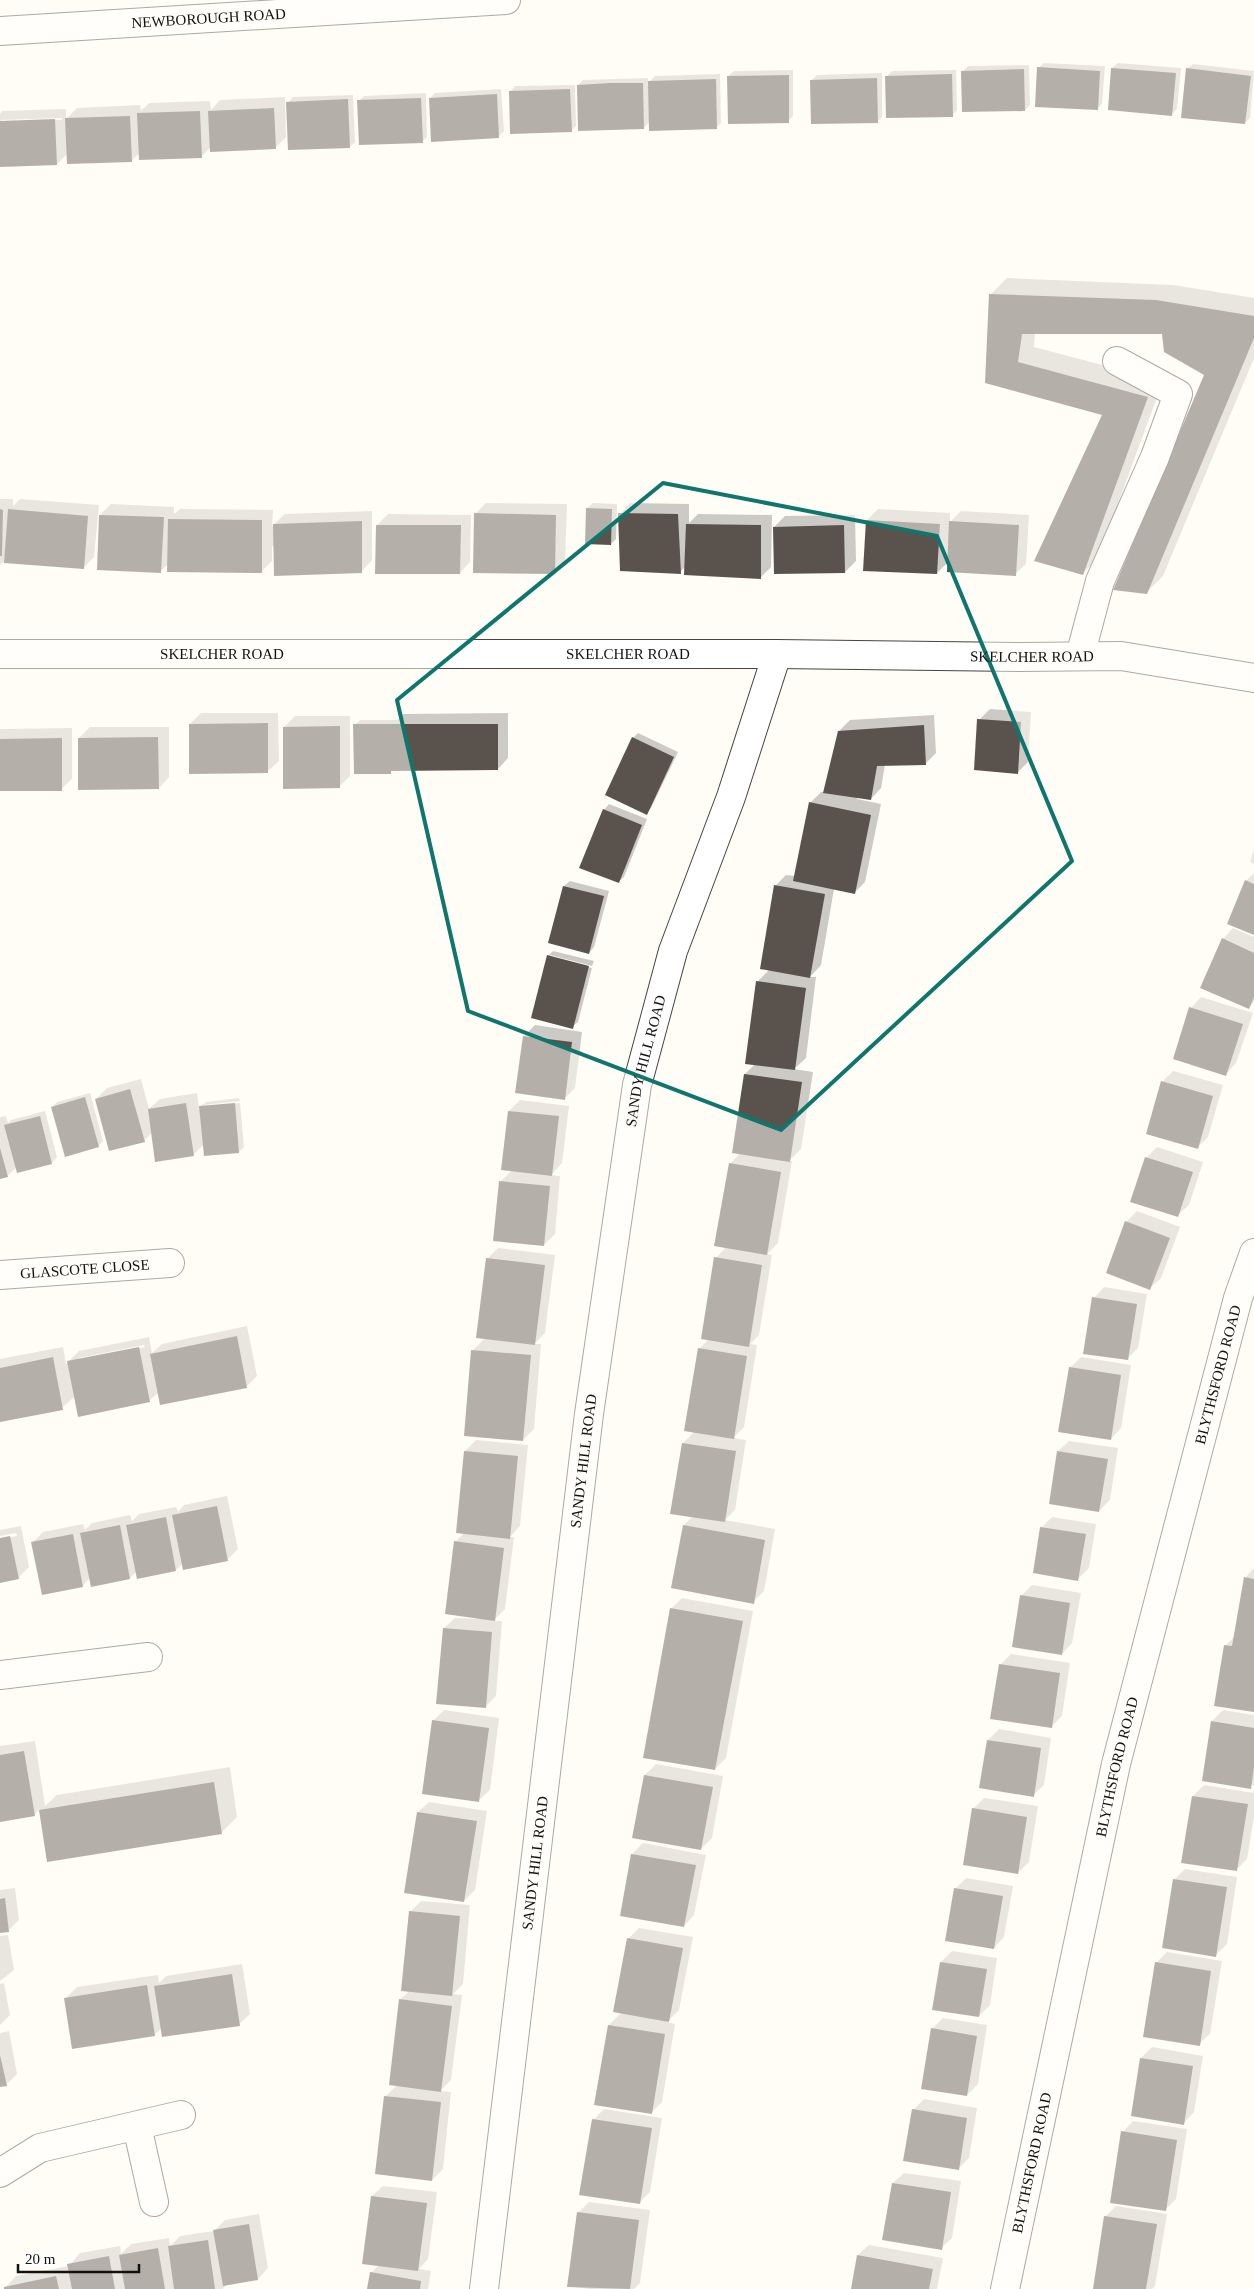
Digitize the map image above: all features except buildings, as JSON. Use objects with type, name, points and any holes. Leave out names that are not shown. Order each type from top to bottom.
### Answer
[{"type":"street","name":"NEWBOROUGH ROAD","points":[[0,31],[506,0]]},
{"type":"street","points":[[1080,656],[1100,581],[1155,457],[1178,394],[1117,361]]},
{"type":"street","name":"SKELCHER ROAD","points":[[0,654],[1121,656],[1254,678]]},
{"type":"street","name":"SANDY HILL ROAD","points":[[484,2289],[589,1414],[637,1085],[673,951],[731,797],[777,654]]},
{"type":"street","name":"BLYTHSFORD ROAD","points":[[1005,2289],[1116,1764],[1238,1298],[1254,1252]]},
{"type":"street","name":"GLASCOTE CLOSE","points":[[0,1275],[170,1263]]},
{"type":"street","points":[[0,1675],[148,1656]]},
{"type":"street","points":[[0,2173],[40,2148],[181,2115]]},
{"type":"street","points":[[137,2126],[154,2202]]},
{"type":"highlighted area","points":[[663,483],[937,536],[1072,861],[781,1130],[468,1011],[397,700]]}]
